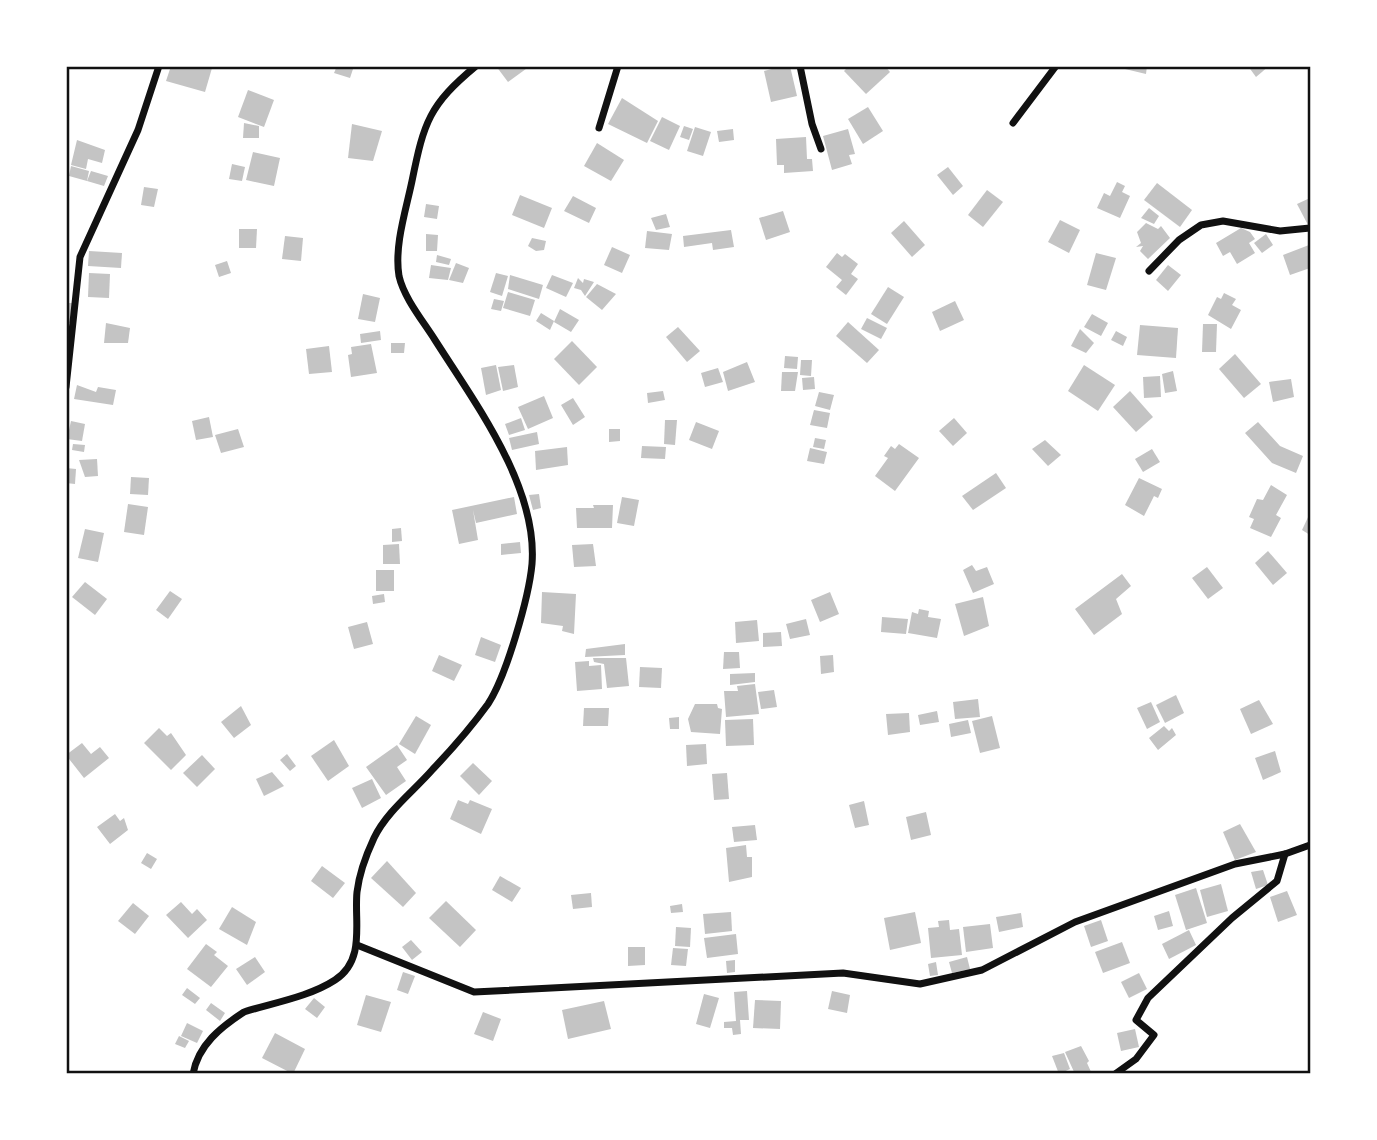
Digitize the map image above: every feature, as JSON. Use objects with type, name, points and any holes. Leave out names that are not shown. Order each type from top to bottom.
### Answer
[{"type":"street","points":[[66,387],[80,257],[138,130],[159,66]]},
{"type":"street","points":[[193,1073],[199,1056],[219,1030],[244,1012],[334,981],[346,970],[357,945],[357,890],[375,837],[388,817],[435,767],[488,703],[504,667],[532,568],[532,531],[520,487],[463,383],[400,279],[401,233],[421,134],[439,100],[476,66]]},
{"type":"street","points":[[599,128],[618,66]]},
{"type":"street","points":[[800,66],[812,124],[821,149]]},
{"type":"street","points":[[1013,123],[1056,66]]},
{"type":"street","points":[[1149,271],[1179,240],[1201,226],[1223,221],[1280,230],[1311,229]]},
{"type":"street","points":[[357,945],[474,992],[843,974],[920,984],[982,970],[1075,922],[1235,864],[1285,854],[1311,845]]},
{"type":"street","points":[[1115,1073],[1136,1059],[1154,1035],[1136,1020],[1148,998],[1232,918],[1277,881],[1285,854]]},
{"type":"building","points":[[171,66],[212,68],[205,92],[166,81]]},
{"type":"building","points":[[337,66],[354,66],[350,78],[334,73]]},
{"type":"building","points":[[496,66],[530,66],[508,82]]},
{"type":"building","points":[[790,66],[797,96],[771,102],[764,71]]},
{"type":"building","points":[[849,66],[885,66],[890,72],[866,94],[844,71]]},
{"type":"building","points":[[1126,66],[1147,66],[1146,74],[1125,69]]},
{"type":"building","points":[[1248,66],[1269,66],[1256,77]]},
{"type":"building","points":[[248,90],[274,100],[264,127],[238,117]]},
{"type":"building","points":[[622,98],[658,121],[647,143],[608,124]]},
{"type":"building","points":[[868,107],[883,131],[863,144],[848,119]]},
{"type":"building","points":[[662,117],[680,126],[669,150],[650,141]]},
{"type":"building","points":[[244,123],[259,126],[259,138],[243,138]]},
{"type":"building","points":[[352,124],[382,131],[373,161],[348,158]]},
{"type":"building","points":[[684,126],[693,129],[689,140],[680,137]]},
{"type":"building","points":[[695,127],[711,132],[703,156],[687,151]]},
{"type":"building","points":[[733,129],[734,140],[719,142],[717,131]]},
{"type":"building","points":[[848,129],[855,154],[849,155],[852,164],[832,170],[823,136]]},
{"type":"building","points":[[806,137],[807,159],[812,159],[813,171],[784,173],[784,165],[777,165],[776,139]]},
{"type":"building","points":[[77,140],[105,150],[102,163],[88,159],[86,169],[71,165]]},
{"type":"building","points":[[597,143],[624,160],[611,181],[584,166]]},
{"type":"building","points":[[253,152],[280,158],[274,186],[246,180]]},
{"type":"building","points":[[232,164],[245,167],[242,181],[229,179]]},
{"type":"building","points":[[71,166],[89,171],[87,181],[69,176]]},
{"type":"building","points":[[948,167],[963,186],[953,195],[937,175]]},
{"type":"building","points":[[91,171],[108,176],[104,186],[87,181]]},
{"type":"building","points":[[1117,182],[1125,186],[1122,192],[1130,196],[1120,218],[1097,208],[1104,193],[1110,196]]},
{"type":"building","points":[[1157,183],[1192,210],[1180,227],[1144,200]]},
{"type":"building","points":[[144,187],[158,189],[154,207],[141,205]]},
{"type":"building","points":[[987,190],[1003,202],[983,227],[968,215]]},
{"type":"building","points":[[520,195],[552,208],[544,228],[512,215]]},
{"type":"building","points":[[573,196],[596,208],[589,223],[564,211]]},
{"type":"building","points":[[1310,198],[1310,223],[1308,225],[1297,204]]},
{"type":"building","points":[[426,204],[439,206],[437,219],[424,217]]},
{"type":"building","points":[[1149,208],[1159,216],[1154,224],[1141,218]]},
{"type":"building","points":[[783,211],[790,232],[766,240],[759,218]]},
{"type":"building","points":[[666,214],[670,227],[656,230],[651,218]]},
{"type":"building","points":[[1060,220],[1080,230],[1069,253],[1048,242]]},
{"type":"building","points":[[904,221],[925,245],[912,257],[891,233]]},
{"type":"building","points":[[1146,223],[1158,229],[1161,226],[1170,238],[1148,259],[1140,251],[1143,246],[1136,247],[1141,243],[1137,232]]},
{"type":"building","points":[[1241,228],[1250,232],[1255,239],[1249,243],[1255,253],[1237,264],[1230,252],[1223,256],[1216,243]]},
{"type":"building","points":[[239,229],[257,229],[256,248],[239,248]]},
{"type":"building","points":[[731,230],[734,247],[713,250],[712,243],[684,247],[683,236]]},
{"type":"building","points":[[647,231],[672,234],[669,250],[645,248]]},
{"type":"building","points":[[426,234],[438,235],[437,251],[426,251]]},
{"type":"building","points":[[1266,234],[1273,245],[1262,253],[1254,243]]},
{"type":"building","points":[[285,236],[303,238],[301,261],[282,259]]},
{"type":"building","points":[[532,238],[546,241],[544,250],[536,251],[528,246]]},
{"type":"building","points":[[1309,245],[1310,268],[1290,275],[1283,255]]},
{"type":"building","points":[[612,247],[630,255],[622,273],[604,265]]},
{"type":"building","points":[[89,251],[122,253],[121,268],[88,266]]},
{"type":"building","points":[[837,253],[842,257],[845,254],[858,264],[851,274],[858,279],[846,295],[836,287],[842,280],[826,267]]},
{"type":"building","points":[[1096,253],[1116,258],[1106,290],[1087,285]]},
{"type":"building","points":[[437,255],[451,259],[449,265],[436,262]]},
{"type":"building","points":[[227,261],[231,273],[219,277],[215,265]]},
{"type":"building","points":[[456,263],[469,268],[463,283],[449,280]]},
{"type":"building","points":[[431,265],[451,268],[448,280],[429,278]]},
{"type":"building","points":[[1168,265],[1181,275],[1168,291],[1156,280]]},
{"type":"building","points":[[89,273],[110,274],[109,298],[88,297]]},
{"type":"building","points":[[496,273],[508,276],[502,296],[490,292]]},
{"type":"building","points":[[510,275],[543,285],[539,299],[508,289]]},
{"type":"building","points":[[552,275],[573,283],[566,297],[546,288]]},
{"type":"building","points":[[578,278],[583,283],[584,279],[594,282],[585,296],[581,290],[574,288]]},
{"type":"building","points":[[597,284],[616,294],[602,310],[586,297]]},
{"type":"building","points":[[888,287],[904,297],[887,324],[871,314]]},
{"type":"building","points":[[508,292],[535,300],[530,316],[503,308]]},
{"type":"building","points":[[1224,293],[1236,299],[1232,305],[1241,310],[1231,329],[1208,315],[1217,297],[1221,299]]},
{"type":"building","points":[[363,294],[380,298],[375,322],[358,319]]},
{"type":"building","points":[[494,299],[504,301],[501,311],[491,309]]},
{"type":"building","points":[[955,301],[964,320],[940,331],[932,312]]},
{"type":"building","points":[[66,303],[72,303],[70,323],[66,323]]},
{"type":"building","points":[[560,309],[579,320],[571,332],[554,322]]},
{"type":"building","points":[[541,313],[554,321],[550,330],[536,321]]},
{"type":"building","points":[[1092,314],[1108,323],[1101,336],[1084,327]]},
{"type":"building","points":[[867,318],[887,328],[881,339],[861,329]]},
{"type":"building","points":[[848,322],[879,350],[867,363],[836,336]]},
{"type":"building","points":[[106,323],[130,328],[128,343],[104,343]]},
{"type":"building","points":[[1203,324],[1217,324],[1216,352],[1202,352]]},
{"type":"building","points":[[1140,325],[1178,328],[1176,358],[1137,355]]},
{"type":"building","points":[[678,327],[700,351],[687,362],[666,337]]},
{"type":"building","points":[[1080,329],[1094,343],[1086,353],[1071,346]]},
{"type":"building","points":[[380,331],[381,340],[361,343],[360,334]]},
{"type":"building","points":[[1116,331],[1127,337],[1123,346],[1111,340]]},
{"type":"building","points":[[572,341],[597,367],[579,385],[554,359]]},
{"type":"building","points":[[391,343],[405,343],[404,353],[391,353]]},
{"type":"building","points":[[371,344],[377,373],[351,377],[348,355],[352,354],[351,347]]},
{"type":"building","points":[[329,346],[332,372],[309,374],[306,349]]},
{"type":"building","points":[[1235,354],[1261,384],[1244,398],[1219,369]]},
{"type":"building","points":[[785,356],[798,357],[797,369],[784,368]]},
{"type":"building","points":[[801,360],[812,360],[811,376],[800,375]]},
{"type":"building","points":[[747,362],[755,382],[728,391],[723,372]]},
{"type":"building","points":[[496,365],[501,390],[486,395],[481,368]]},
{"type":"building","points":[[514,365],[518,387],[503,391],[498,367]]},
{"type":"building","points":[[1084,365],[1115,385],[1098,411],[1068,391]]},
{"type":"building","points":[[718,368],[723,382],[705,387],[701,373]]},
{"type":"building","points":[[1173,371],[1177,391],[1165,393],[1162,374]]},
{"type":"building","points":[[782,372],[798,372],[795,391],[781,391]]},
{"type":"building","points":[[1160,376],[1161,397],[1144,398],[1143,377]]},
{"type":"building","points":[[814,377],[815,389],[803,390],[802,378]]},
{"type":"building","points":[[1291,379],[1294,397],[1273,402],[1269,382]]},
{"type":"building","points":[[77,385],[96,392],[98,387],[116,390],[113,405],[74,399]]},
{"type":"building","points":[[663,391],[665,400],[648,403],[647,393]]},
{"type":"building","points":[[1130,391],[1153,417],[1136,432],[1113,407]]},
{"type":"building","points":[[819,392],[834,395],[830,410],[815,406]]},
{"type":"building","points":[[544,396],[553,418],[528,429],[518,407]]},
{"type":"building","points":[[573,398],[585,417],[573,425],[561,405]]},
{"type":"building","points":[[814,410],[830,413],[827,428],[810,425]]},
{"type":"building","points":[[209,417],[213,437],[196,440],[192,421]]},
{"type":"building","points":[[521,418],[525,430],[509,435],[505,424]]},
{"type":"building","points":[[954,418],[967,433],[953,446],[939,431]]},
{"type":"building","points":[[665,420],[677,420],[675,445],[664,444]]},
{"type":"building","points":[[71,421],[85,424],[82,441],[67,439]]},
{"type":"building","points":[[696,422],[719,431],[712,449],[689,440]]},
{"type":"building","points":[[1258,422],[1280,446],[1303,456],[1296,473],[1272,463],[1245,433]]},
{"type":"building","points":[[238,429],[244,447],[221,453],[215,435]]},
{"type":"building","points":[[609,429],[620,429],[620,441],[609,442]]},
{"type":"building","points":[[537,432],[539,444],[512,450],[509,438]]},
{"type":"building","points":[[815,438],[826,440],[824,449],[813,447]]},
{"type":"building","points":[[1045,440],[1061,455],[1048,466],[1032,449]]},
{"type":"building","points":[[73,444],[85,445],[84,452],[72,450]]},
{"type":"building","points":[[899,444],[919,458],[895,491],[875,476],[888,458],[884,456],[891,446],[895,449]]},
{"type":"building","points":[[642,446],[666,447],[665,459],[641,458]]},
{"type":"building","points":[[567,447],[568,465],[536,470],[535,451]]},
{"type":"building","points":[[810,448],[827,452],[824,464],[807,461]]},
{"type":"building","points":[[1152,449],[1160,462],[1143,472],[1135,459]]},
{"type":"building","points":[[97,459],[98,476],[85,477],[79,460]]},
{"type":"building","points":[[66,468],[76,469],[75,484],[66,483]]},
{"type":"building","points":[[996,473],[1006,488],[973,510],[962,496]]},
{"type":"building","points":[[131,477],[149,478],[148,495],[130,494]]},
{"type":"building","points":[[1139,478],[1162,489],[1158,498],[1154,496],[1144,516],[1125,505]]},
{"type":"building","points":[[1271,485],[1287,495],[1276,515],[1281,518],[1271,537],[1250,528],[1254,519],[1249,517],[1257,499],[1263,500]]},
{"type":"building","points":[[539,494],[541,508],[533,510],[529,495]]},
{"type":"building","points":[[514,497],[517,514],[476,523],[473,510],[478,540],[459,544],[452,510]]},
{"type":"building","points":[[622,497],[639,500],[634,526],[617,523]]},
{"type":"building","points":[[128,504],[148,507],[144,535],[124,532]]},
{"type":"building","points":[[593,505],[613,505],[612,528],[577,528],[576,508],[594,508]]},
{"type":"building","points":[[1310,513],[1310,535],[1302,530]]},
{"type":"building","points":[[401,528],[402,541],[392,542],[392,529]]},
{"type":"building","points":[[85,529],[104,533],[98,562],[78,558]]},
{"type":"building","points":[[520,542],[521,553],[501,555],[501,544]]},
{"type":"building","points":[[399,544],[400,564],[383,564],[383,545]]},
{"type":"building","points":[[593,544],[596,566],[574,567],[572,545]]},
{"type":"building","points":[[1268,551],[1287,573],[1273,585],[1255,563]]},
{"type":"building","points":[[972,565],[976,571],[987,567],[994,584],[973,593],[963,570]]},
{"type":"building","points":[[1207,567],[1223,588],[1208,599],[1192,578]]},
{"type":"building","points":[[376,570],[394,570],[394,591],[376,591]]},
{"type":"building","points":[[1122,574],[1131,586],[1116,599],[1122,614],[1094,635],[1075,609]]},
{"type":"building","points":[[85,582],[107,599],[95,615],[72,597]]},
{"type":"building","points":[[170,591],[182,599],[168,619],[156,610]]},
{"type":"building","points":[[542,592],[576,594],[574,634],[562,631],[563,626],[541,623]]},
{"type":"building","points":[[830,592],[839,614],[820,622],[811,600]]},
{"type":"building","points":[[384,594],[385,602],[373,604],[372,596]]},
{"type":"building","points":[[983,597],[989,626],[964,636],[955,604]]},
{"type":"building","points":[[919,609],[929,611],[928,617],[941,619],[937,638],[908,633],[912,612],[918,614]]},
{"type":"building","points":[[882,617],[908,619],[906,634],[881,632]]},
{"type":"building","points":[[806,619],[810,635],[790,639],[786,624]]},
{"type":"building","points":[[757,620],[759,641],[736,643],[735,622]]},
{"type":"building","points":[[367,622],[373,644],[354,649],[348,627]]},
{"type":"building","points":[[781,632],[782,646],[763,647],[763,633]]},
{"type":"building","points":[[481,637],[501,645],[495,662],[475,655]]},
{"type":"building","points":[[625,644],[625,655],[585,657],[586,649]]},
{"type":"building","points":[[724,652],[739,652],[740,668],[723,669]]},
{"type":"building","points":[[439,655],[462,665],[454,681],[432,671]]},
{"type":"building","points":[[833,655],[834,672],[821,674],[820,656]]},
{"type":"building","points":[[593,658],[626,658],[629,686],[607,688],[604,664],[594,662]]},
{"type":"building","points":[[589,661],[589,666],[601,665],[602,689],[577,691],[575,662]]},
{"type":"building","points":[[640,667],[662,668],[661,688],[639,687]]},
{"type":"building","points":[[755,673],[755,682],[730,685],[730,674]]},
{"type":"building","points":[[755,684],[759,714],[726,717],[724,691],[738,691],[737,686]]},
{"type":"building","points":[[774,690],[777,707],[761,709],[758,692]]},
{"type":"building","points":[[1176,695],[1184,713],[1165,723],[1156,705]]},
{"type":"building","points":[[978,699],[980,717],[955,719],[953,702]]},
{"type":"building","points":[[1259,700],[1273,724],[1251,734],[1240,709]]},
{"type":"building","points":[[1151,702],[1160,722],[1147,729],[1137,708]]},
{"type":"building","points":[[695,704],[717,704],[718,708],[722,709],[720,734],[691,732],[688,719]]},
{"type":"building","points":[[241,706],[251,725],[234,738],[221,722]]},
{"type":"building","points":[[584,708],[609,708],[608,726],[583,726]]},
{"type":"building","points":[[937,711],[939,722],[920,725],[918,715]]},
{"type":"building","points":[[909,713],[910,732],[888,735],[886,714]]},
{"type":"building","points":[[416,716],[431,725],[415,754],[399,744]]},
{"type":"building","points":[[992,716],[1000,748],[980,753],[972,721]]},
{"type":"building","points":[[679,717],[679,729],[670,729],[669,718]]},
{"type":"building","points":[[753,719],[754,745],[726,746],[725,720]]},
{"type":"building","points":[[968,720],[971,733],[951,737],[949,724]]},
{"type":"building","points":[[1164,726],[1169,731],[1172,728],[1176,735],[1158,750],[1149,738]]},
{"type":"building","points":[[159,728],[167,736],[171,733],[186,755],[171,770],[144,743]]},
{"type":"building","points":[[334,740],[349,766],[328,781],[311,756]]},
{"type":"building","points":[[82,743],[91,754],[100,747],[109,758],[84,778],[66,755]]},
{"type":"building","points":[[706,744],[707,764],[687,766],[686,745]]},
{"type":"building","points":[[397,745],[407,760],[397,767],[406,781],[386,795],[366,767]]},
{"type":"building","points":[[1275,751],[1281,772],[1263,780],[1255,758]]},
{"type":"building","points":[[287,754],[296,766],[290,771],[280,760]]},
{"type":"building","points":[[202,755],[215,769],[197,787],[183,773]]},
{"type":"building","points":[[473,763],[492,781],[479,795],[460,776]]},
{"type":"building","points":[[272,772],[284,786],[264,796],[256,779]]},
{"type":"building","points":[[727,773],[729,799],[714,800],[712,774]]},
{"type":"building","points":[[372,779],[381,798],[362,808],[352,788]]},
{"type":"building","points":[[458,800],[468,804],[470,800],[492,809],[481,834],[450,819]]},
{"type":"building","points":[[864,801],[869,825],[855,828],[849,805]]},
{"type":"building","points":[[926,812],[931,835],[911,840],[906,817]]},
{"type":"building","points":[[115,814],[120,821],[124,818],[128,830],[110,844],[97,827]]},
{"type":"building","points":[[1240,824],[1256,852],[1235,860],[1223,832]]},
{"type":"building","points":[[755,825],[757,840],[734,842],[732,827]]},
{"type":"building","points":[[746,845],[747,857],[752,857],[752,877],[729,882],[726,848]]},
{"type":"building","points":[[147,853],[157,859],[151,869],[141,863]]},
{"type":"building","points":[[387,861],[416,893],[403,907],[371,878]]},
{"type":"building","points":[[322,866],[345,883],[333,898],[311,881]]},
{"type":"building","points":[[1263,870],[1268,885],[1256,889],[1251,872]]},
{"type":"building","points":[[500,876],[521,888],[512,902],[492,890]]},
{"type":"building","points":[[1221,884],[1228,911],[1207,917],[1200,890]]},
{"type":"building","points":[[1196,888],[1207,923],[1186,930],[1175,895]]},
{"type":"building","points":[[1287,891],[1297,915],[1278,922],[1270,897]]},
{"type":"building","points":[[591,893],[592,907],[573,909],[571,895]]},
{"type":"building","points":[[446,901],[476,930],[460,947],[429,918]]},
{"type":"building","points":[[181,902],[192,914],[197,909],[207,920],[188,938],[166,915]]},
{"type":"building","points":[[133,903],[149,916],[135,934],[118,921]]},
{"type":"building","points":[[682,904],[683,912],[671,913],[670,906]]},
{"type":"building","points":[[232,907],[256,922],[247,945],[219,929]]},
{"type":"building","points":[[1169,911],[1173,926],[1158,930],[1154,916]]},
{"type":"building","points":[[731,912],[732,931],[705,934],[703,914]]},
{"type":"building","points":[[915,912],[921,943],[890,950],[884,918]]},
{"type":"building","points":[[1021,913],[1023,927],[999,932],[996,917]]},
{"type":"building","points":[[949,920],[950,930],[959,929],[962,955],[931,958],[928,928],[939,927],[938,921]]},
{"type":"building","points":[[1101,920],[1108,941],[1091,947],[1084,926]]},
{"type":"building","points":[[990,924],[993,948],[966,952],[963,927]]},
{"type":"building","points":[[676,927],[691,928],[690,947],[675,946]]},
{"type":"building","points":[[1189,930],[1196,945],[1169,959],[1162,944]]},
{"type":"building","points":[[736,934],[738,954],[707,958],[704,938]]},
{"type":"building","points":[[411,940],[422,952],[412,960],[402,947]]},
{"type":"building","points":[[1122,942],[1130,963],[1103,973],[1095,952]]},
{"type":"building","points":[[206,944],[217,952],[214,955],[228,966],[211,987],[187,969]]},
{"type":"building","points":[[628,947],[645,947],[645,965],[628,966]]},
{"type":"building","points":[[673,948],[688,949],[686,966],[671,965]]},
{"type":"building","points":[[255,957],[265,972],[247,985],[236,969]]},
{"type":"building","points":[[967,957],[970,969],[952,973],[949,962]]},
{"type":"building","points":[[735,960],[735,972],[727,973],[726,961]]},
{"type":"building","points":[[936,962],[938,975],[930,976],[928,964]]},
{"type":"building","points":[[403,972],[415,976],[408,994],[397,990]]},
{"type":"building","points":[[1139,973],[1147,989],[1129,998],[1121,982]]},
{"type":"building","points":[[187,988],[200,998],[195,1004],[182,995]]},
{"type":"building","points":[[747,991],[749,1020],[740,1020],[741,1034],[733,1035],[732,1028],[724,1028],[724,1022],[736,1021],[734,992]]},
{"type":"building","points":[[832,991],[850,995],[847,1013],[828,1009]]},
{"type":"building","points":[[704,994],[719,998],[710,1028],[696,1024]]},
{"type":"building","points":[[366,995],[391,1002],[381,1032],[357,1025]]},
{"type":"building","points":[[314,998],[325,1007],[317,1018],[305,1009]]},
{"type":"building","points":[[755,1000],[781,1001],[780,1029],[753,1028]]},
{"type":"building","points":[[604,1001],[611,1029],[568,1039],[562,1010]]},
{"type":"building","points":[[211,1003],[225,1013],[220,1021],[206,1010]]},
{"type":"building","points":[[483,1012],[501,1019],[493,1041],[474,1034]]},
{"type":"building","points":[[187,1023],[203,1031],[197,1043],[181,1036]]},
{"type":"building","points":[[1135,1029],[1139,1047],[1121,1051],[1117,1033]]},
{"type":"building","points":[[275,1033],[305,1049],[293,1074],[262,1058]]},
{"type":"building","points":[[179,1036],[189,1041],[185,1048],[175,1044]]},
{"type":"building","points":[[1081,1046],[1092,1074],[1075,1074],[1065,1052]]},
{"type":"building","points":[[1064,1053],[1070,1069],[1059,1074],[1052,1056]]}]
